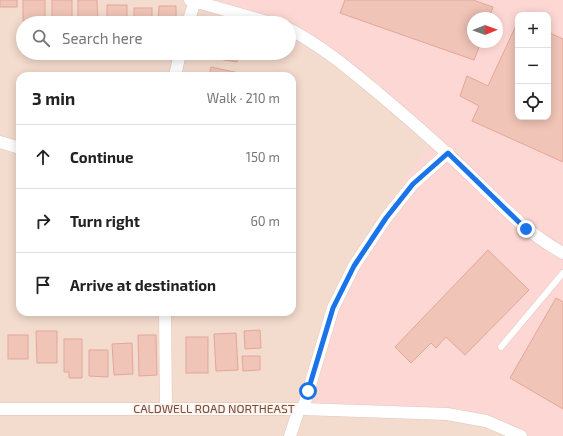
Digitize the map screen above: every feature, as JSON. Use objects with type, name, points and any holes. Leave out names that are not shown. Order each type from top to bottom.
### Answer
[{"type":"street","points":[[190,16],[193,1],[246,16]]},
{"type":"street","points":[[296,32],[307,38],[336,58],[448,153],[526,229],[550,246],[563,253]]},
{"type":"street","points":[[176,72],[178,60]]},
{"type":"street","points":[[0,142],[16,147]]},
{"type":"street","points":[[290,436],[301,409],[333,308],[354,266],[386,218],[413,184],[448,153]]},
{"type":"street","points":[[165,316],[166,408]]},
{"type":"street","name":"CALDWELL ROAD NORTHEAST","points":[[0,409],[301,409],[446,414],[486,421],[521,436]]},
{"type":"lane","points":[[500,347],[563,273]]},
{"type":"shaded area","points":[[0,0],[183,0],[239,16],[16,16],[16,60],[296,60],[296,35],[434,140],[393,197],[339,288],[487,416],[530,436],[0,436]]},
{"type":"shaded area","points":[[183,0],[563,0],[563,436],[530,436],[487,416],[314,406],[339,288],[393,197],[433,140],[296,35],[296,16],[239,16]]},
{"type":"building","points":[[0,0],[17,0],[17,7],[0,7]]},
{"type":"building","points":[[23,0],[45,0],[45,16],[23,16]]},
{"type":"building","points":[[52,0],[72,0],[72,16],[52,16]]},
{"type":"building","points":[[78,0],[97,0],[98,16],[78,16]]},
{"type":"building","points":[[345,0],[473,0],[493,7],[491,12],[467,12],[467,48],[479,48],[474,60],[340,13]]},
{"type":"building","points":[[107,5],[127,5],[127,16],[107,16]]},
{"type":"building","points":[[159,6],[176,6],[176,16],[158,16]]},
{"type":"building","points":[[134,8],[152,8],[152,16],[134,16]]},
{"type":"building","points":[[515,28],[515,120],[551,120],[551,33],[563,39],[563,162],[472,121],[479,106],[460,96],[467,76],[488,86]]},
{"type":"building","points":[[224,60],[237,60],[237,62]]},
{"type":"building","points":[[211,67],[234,72],[210,72]]},
{"type":"building","points":[[488,250],[529,290],[465,355],[446,337],[436,348],[431,343],[411,363],[395,347]]},
{"type":"building","points":[[556,298],[563,302],[563,409],[510,378]]},
{"type":"building","points":[[260,330],[261,348],[245,349],[244,331]]},
{"type":"building","points":[[36,331],[57,331],[57,363],[37,363]]},
{"type":"building","points":[[236,333],[238,370],[216,371],[214,334]]},
{"type":"building","points":[[8,335],[28,335],[28,359],[8,359]]},
{"type":"building","points":[[138,335],[156,335],[157,375],[139,376]]},
{"type":"building","points":[[186,337],[208,337],[208,373],[186,373]]},
{"type":"building","points":[[64,339],[82,339],[82,378],[69,378],[69,372],[64,372]]},
{"type":"building","points":[[132,343],[133,374],[114,375],[112,344]]},
{"type":"building","points":[[89,350],[108,350],[108,377],[89,376]]},
{"type":"building","points":[[242,356],[260,356],[260,370],[243,371]]},
{"type":"route","points":[[308,391],[333,308],[354,266],[386,218],[413,184],[448,153],[526,229]]}]
